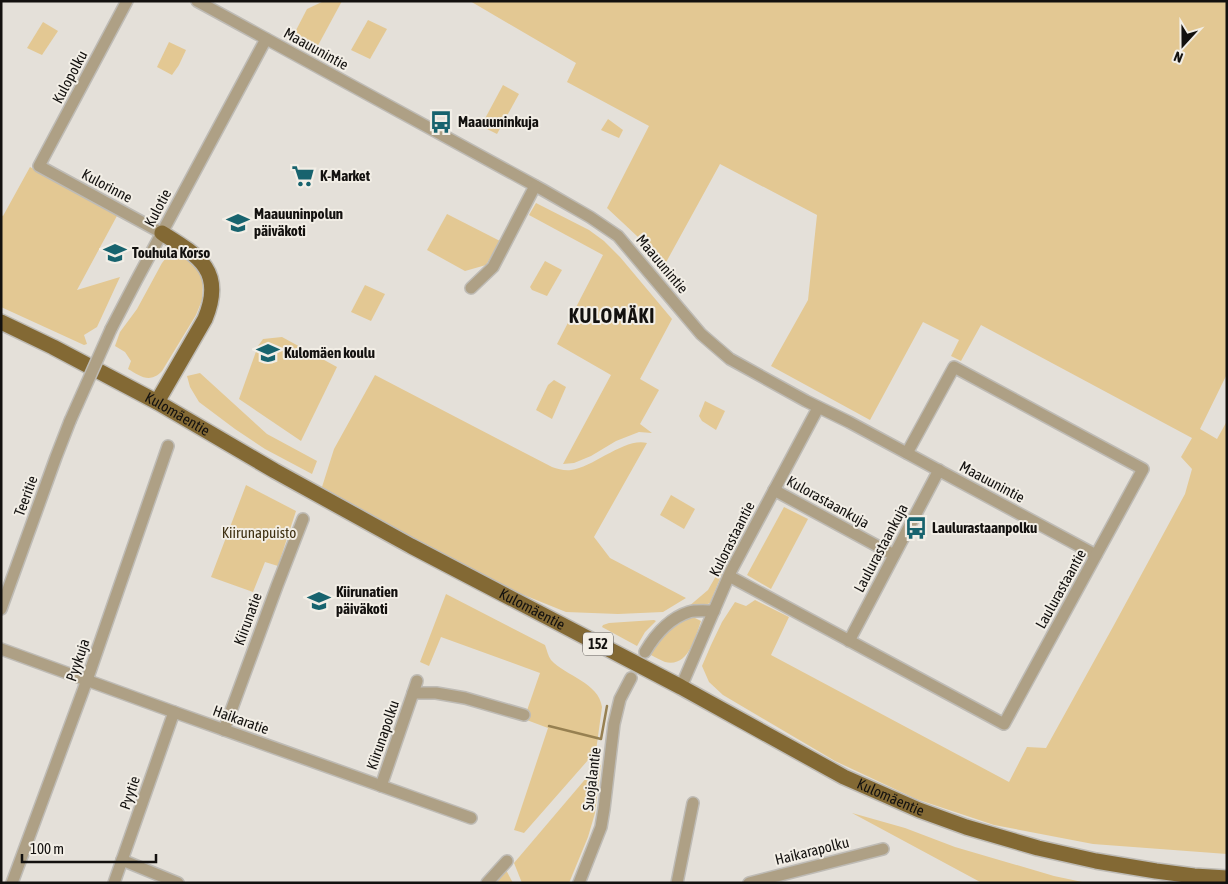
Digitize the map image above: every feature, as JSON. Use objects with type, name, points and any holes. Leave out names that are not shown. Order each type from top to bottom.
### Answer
[{"type":"main road","points":[[157,402],[205,319],[210,307],[212,286],[210,277],[199,260],[162,233]]},
{"type":"main road","name":"Kulomäentie","points":[[1,322],[157,402],[411,546],[681,688],[844,777],[919,810],[966,827],[1038,848],[1096,862],[1194,876],[1227,878]]},
{"type":"street","name":"Kulopolku","points":[[38,166],[127,1]]},
{"type":"street","name":"Maauunintie","points":[[197,1],[590,217],[618,236],[702,334],[730,359],[1096,556]]},
{"type":"street","name":"Kulotie","points":[[70,421],[110,329],[266,39]]},
{"type":"street","name":"Kulorinne","points":[[38,166],[162,233]]},
{"type":"street","points":[[472,288],[493,267],[535,186]]},
{"type":"street","name":"Laulurastaantie","points":[[729,576],[1004,724],[1143,469],[954,367],[907,454]]},
{"type":"street","name":"Kulorastaantie","points":[[681,688],[729,576],[818,408]]},
{"type":"street","name":"Teeritie","points":[[1,610],[70,421]]},
{"type":"street","name":"Pyykuja","points":[[12,883],[87,680],[168,446]]},
{"type":"street","name":"Laulurastaankuja","points":[[849,641],[939,470]]},
{"type":"street","name":"Kulorastaankuja","points":[[774,490],[894,555]]},
{"type":"street","name":"Kiirunatie","points":[[224,730],[303,518]]},
{"type":"street","points":[[644,652],[660,631],[676,618],[690,612],[714,611]]},
{"type":"street","name":"Haikaratie","points":[[1,649],[471,818]]},
{"type":"street","name":"Suojalantie","points":[[579,883],[601,827],[614,724],[620,699],[631,678]]},
{"type":"street","name":"Kiirunapolku","points":[[381,786],[417,681]]},
{"type":"street","name":"Kiirunapolku","points":[[413,693],[436,693],[465,698],[524,715]]},
{"type":"street","name":"Pyytie","points":[[114,883],[174,712]]},
{"type":"street","points":[[677,883],[694,803]]},
{"type":"street","name":"Haikarapolku","points":[[749,883],[883,849]]},
{"type":"street","points":[[122,860],[178,883]]},
{"type":"street","points":[[487,883],[507,861]]},
{"type":"green space","points":[[324,1],[342,1],[315,51],[292,38],[307,9]]},
{"type":"green space","points":[[470,1],[1227,1],[1227,374],[1200,429],[1217,439],[1227,421],[1227,854],[1093,844],[994,825],[916,799],[835,761],[723,695],[709,682],[702,666],[722,622],[735,602],[746,606],[755,600],[789,617],[771,655],[1009,782],[1027,747],[1046,748],[1185,494],[1192,469],[1181,457],[1192,438],[981,325],[961,361],[951,356],[959,340],[923,322],[870,420],[771,366],[808,300],[817,215],[720,164],[664,266],[638,237],[607,208],[649,126],[567,82],[576,63]]},
{"type":"green space","points":[[368,20],[387,29],[370,59],[351,50]]},
{"type":"green space","points":[[43,22],[58,31],[42,55],[27,48]]},
{"type":"green space","points":[[169,42],[186,50],[172,75],[157,67]]},
{"type":"green space","points":[[503,85],[519,94],[497,134],[481,126]]},
{"type":"green space","points":[[608,119],[623,130],[619,138],[601,130]]},
{"type":"green space","points":[[30,167],[118,214],[77,290],[120,277],[97,327],[84,335],[87,344],[84,345],[1,307],[1,215],[3,216]]},
{"type":"green space","points":[[536,203],[589,230],[604,241],[620,257],[672,319],[640,379],[659,390],[640,424],[652,433],[639,432],[616,441],[591,456],[574,463],[563,464],[611,375],[557,344],[603,255],[529,215]]},
{"type":"green space","points":[[447,214],[500,241],[486,265],[465,271],[427,250]]},
{"type":"green space","points":[[169,254],[179,256],[194,264],[203,280],[202,300],[196,315],[162,371],[158,375],[145,378],[128,369],[131,361],[125,352],[115,346],[120,332],[137,309],[162,263]]},
{"type":"green space","points":[[545,261],[562,270],[547,296],[532,290],[530,287]]},
{"type":"green space","points":[[365,285],[385,294],[371,321],[351,312]]},
{"type":"green space","points":[[282,337],[337,367],[301,441],[239,399],[258,346],[263,339]]},
{"type":"green space","points":[[200,373],[267,434],[317,461],[312,474],[265,449],[199,402],[190,387],[187,376]]},
{"type":"green space","points":[[375,375],[559,469],[580,468],[629,444],[647,443],[594,537],[610,558],[686,598],[663,612],[618,614],[566,612],[509,589],[322,487],[334,449]]},
{"type":"green space","points":[[554,380],[566,387],[552,419],[536,410],[548,385]]},
{"type":"green space","points":[[705,401],[725,411],[716,430],[702,421],[699,416]]},
{"type":"green space","name":"Kiirunapuisto","points":[[246,485],[296,511],[278,566],[265,562],[253,592],[211,577]]},
{"type":"green space","points":[[671,495],[695,509],[684,529],[660,515]]},
{"type":"green space","points":[[784,507],[808,519],[771,589],[747,575]]},
{"type":"green space","points":[[720,569],[723,571],[710,603],[703,606],[688,607],[708,590]]},
{"type":"green space","points":[[446,594],[545,645],[548,655],[557,666],[588,686],[600,699],[602,707],[596,751],[524,833],[514,830],[548,728],[524,719],[540,673],[441,637],[429,666],[420,662]]},
{"type":"green space","points":[[693,617],[701,621],[693,643],[685,656],[673,663],[665,662],[651,655],[657,644],[668,632]]},
{"type":"green space","points":[[656,621],[645,632],[637,646],[602,627],[609,623]]},
{"type":"green space","points":[[599,763],[601,764],[595,813],[588,837],[569,883],[522,883],[514,863]]},
{"type":"green space","points":[[852,813],[905,828],[955,847],[1054,876],[1087,883],[982,883]]},
{"type":"green space","points":[[505,868],[513,883],[491,883]]},
{"type":"waterway","points":[[549,726],[601,739],[607,706]]},
{"type":"place","name":"Maauuninkuja","points":[[441,122]]},
{"type":"place","name":"K-Market","points":[[303,176]]},
{"type":"place","name":"Maauuninpolun päiväkoti","points":[[238,223]]},
{"type":"place","name":"Touhula Korso","points":[[115,253]]},
{"type":"place","name":"Kulomäen koulu","points":[[268,353]]},
{"type":"place","name":"Laulurastaanpolku","points":[[916,528]]},
{"type":"place","name":"Kiirunatien päiväkoti","points":[[319,601]]},
{"type":"district","name":"KULOMÄKI","points":[[612,316]]}]
